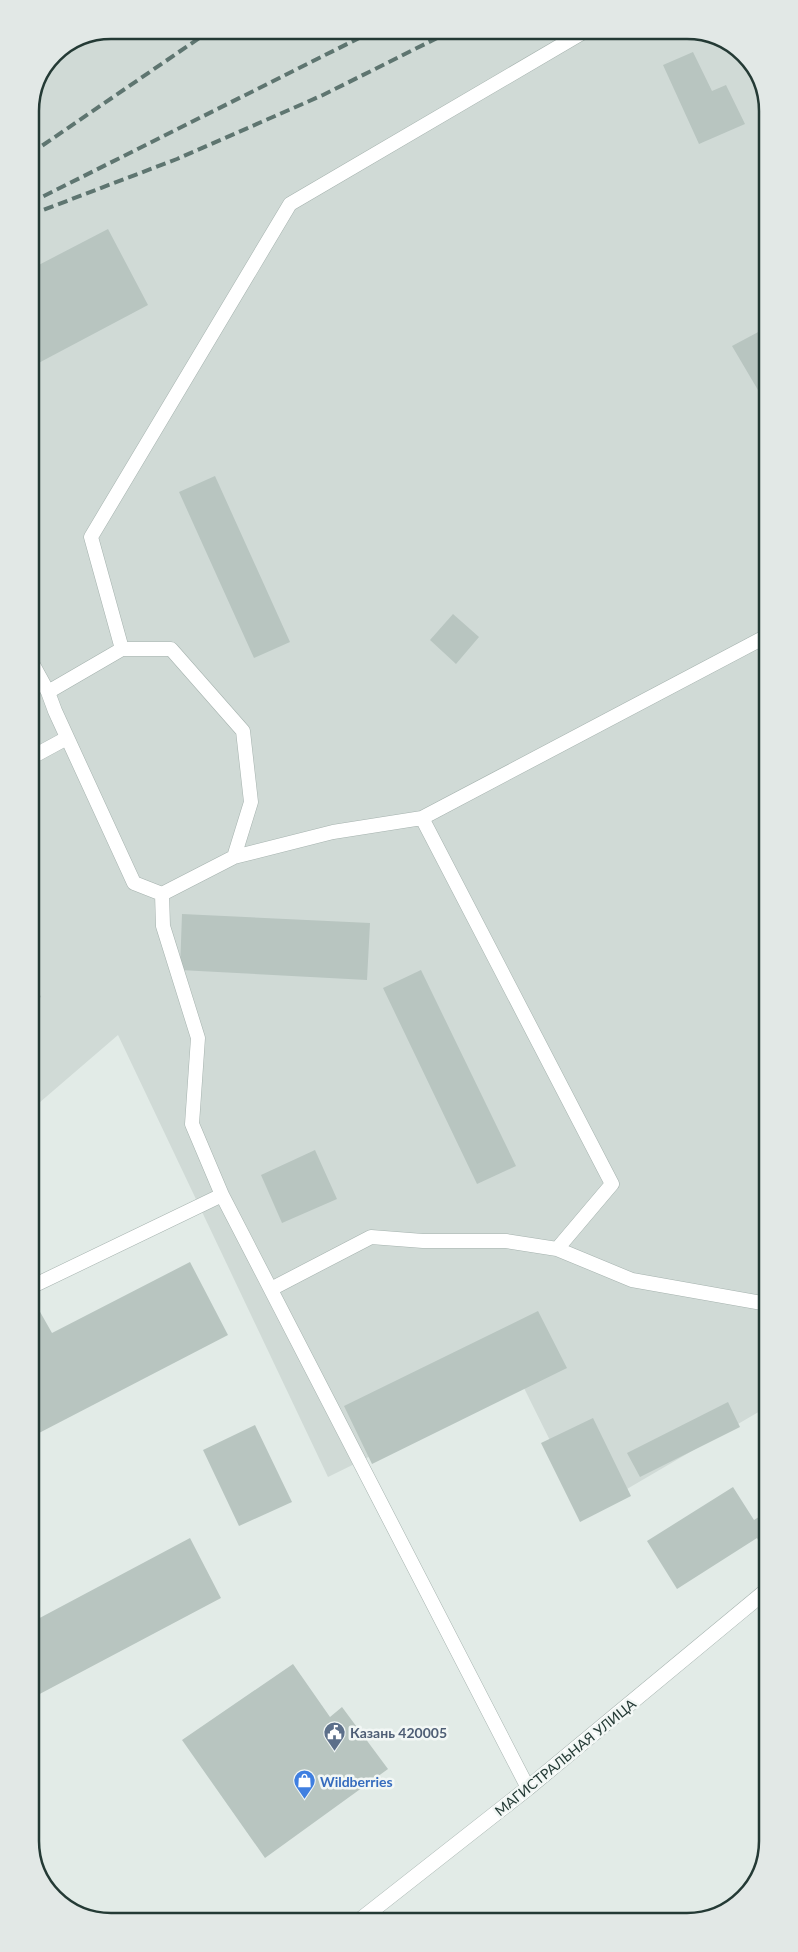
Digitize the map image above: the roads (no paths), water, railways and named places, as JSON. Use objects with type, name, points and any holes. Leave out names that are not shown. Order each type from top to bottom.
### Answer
[{"type":"street","name":"МАГИСТРАЛЬНАЯ УЛИЦА","points":[[369,1913],[528,1788],[759,1597]]},
{"type":"lane","points":[[122,649],[91,537],[290,204],[572,39]]},
{"type":"lane","points":[[39,676],[134,884],[162,894],[234,857],[333,832],[422,818],[759,640]]},
{"type":"lane","points":[[48,692],[122,649],[171,649],[243,731],[251,802],[234,857]]},
{"type":"lane","points":[[39,753],[67,738]]},
{"type":"lane","points":[[422,818],[612,1184],[557,1249]]},
{"type":"lane","points":[[162,894],[163,926],[198,1038],[192,1124],[222,1195],[528,1788]]},
{"type":"lane","points":[[39,1283],[222,1195]]},
{"type":"lane","points":[[271,1289],[371,1237],[423,1241],[506,1241],[557,1249],[632,1280],[759,1303]]},
{"type":"railway","points":[[39,148],[198,39]]},
{"type":"railway","points":[[39,198],[357,39]]},
{"type":"railway","points":[[39,212],[177,159],[323,95],[435,39]]},
{"type":"place","name":"Казань 420005","points":[[334,1751]]},
{"type":"place","name":"Wildberries","points":[[304,1800]]}]
